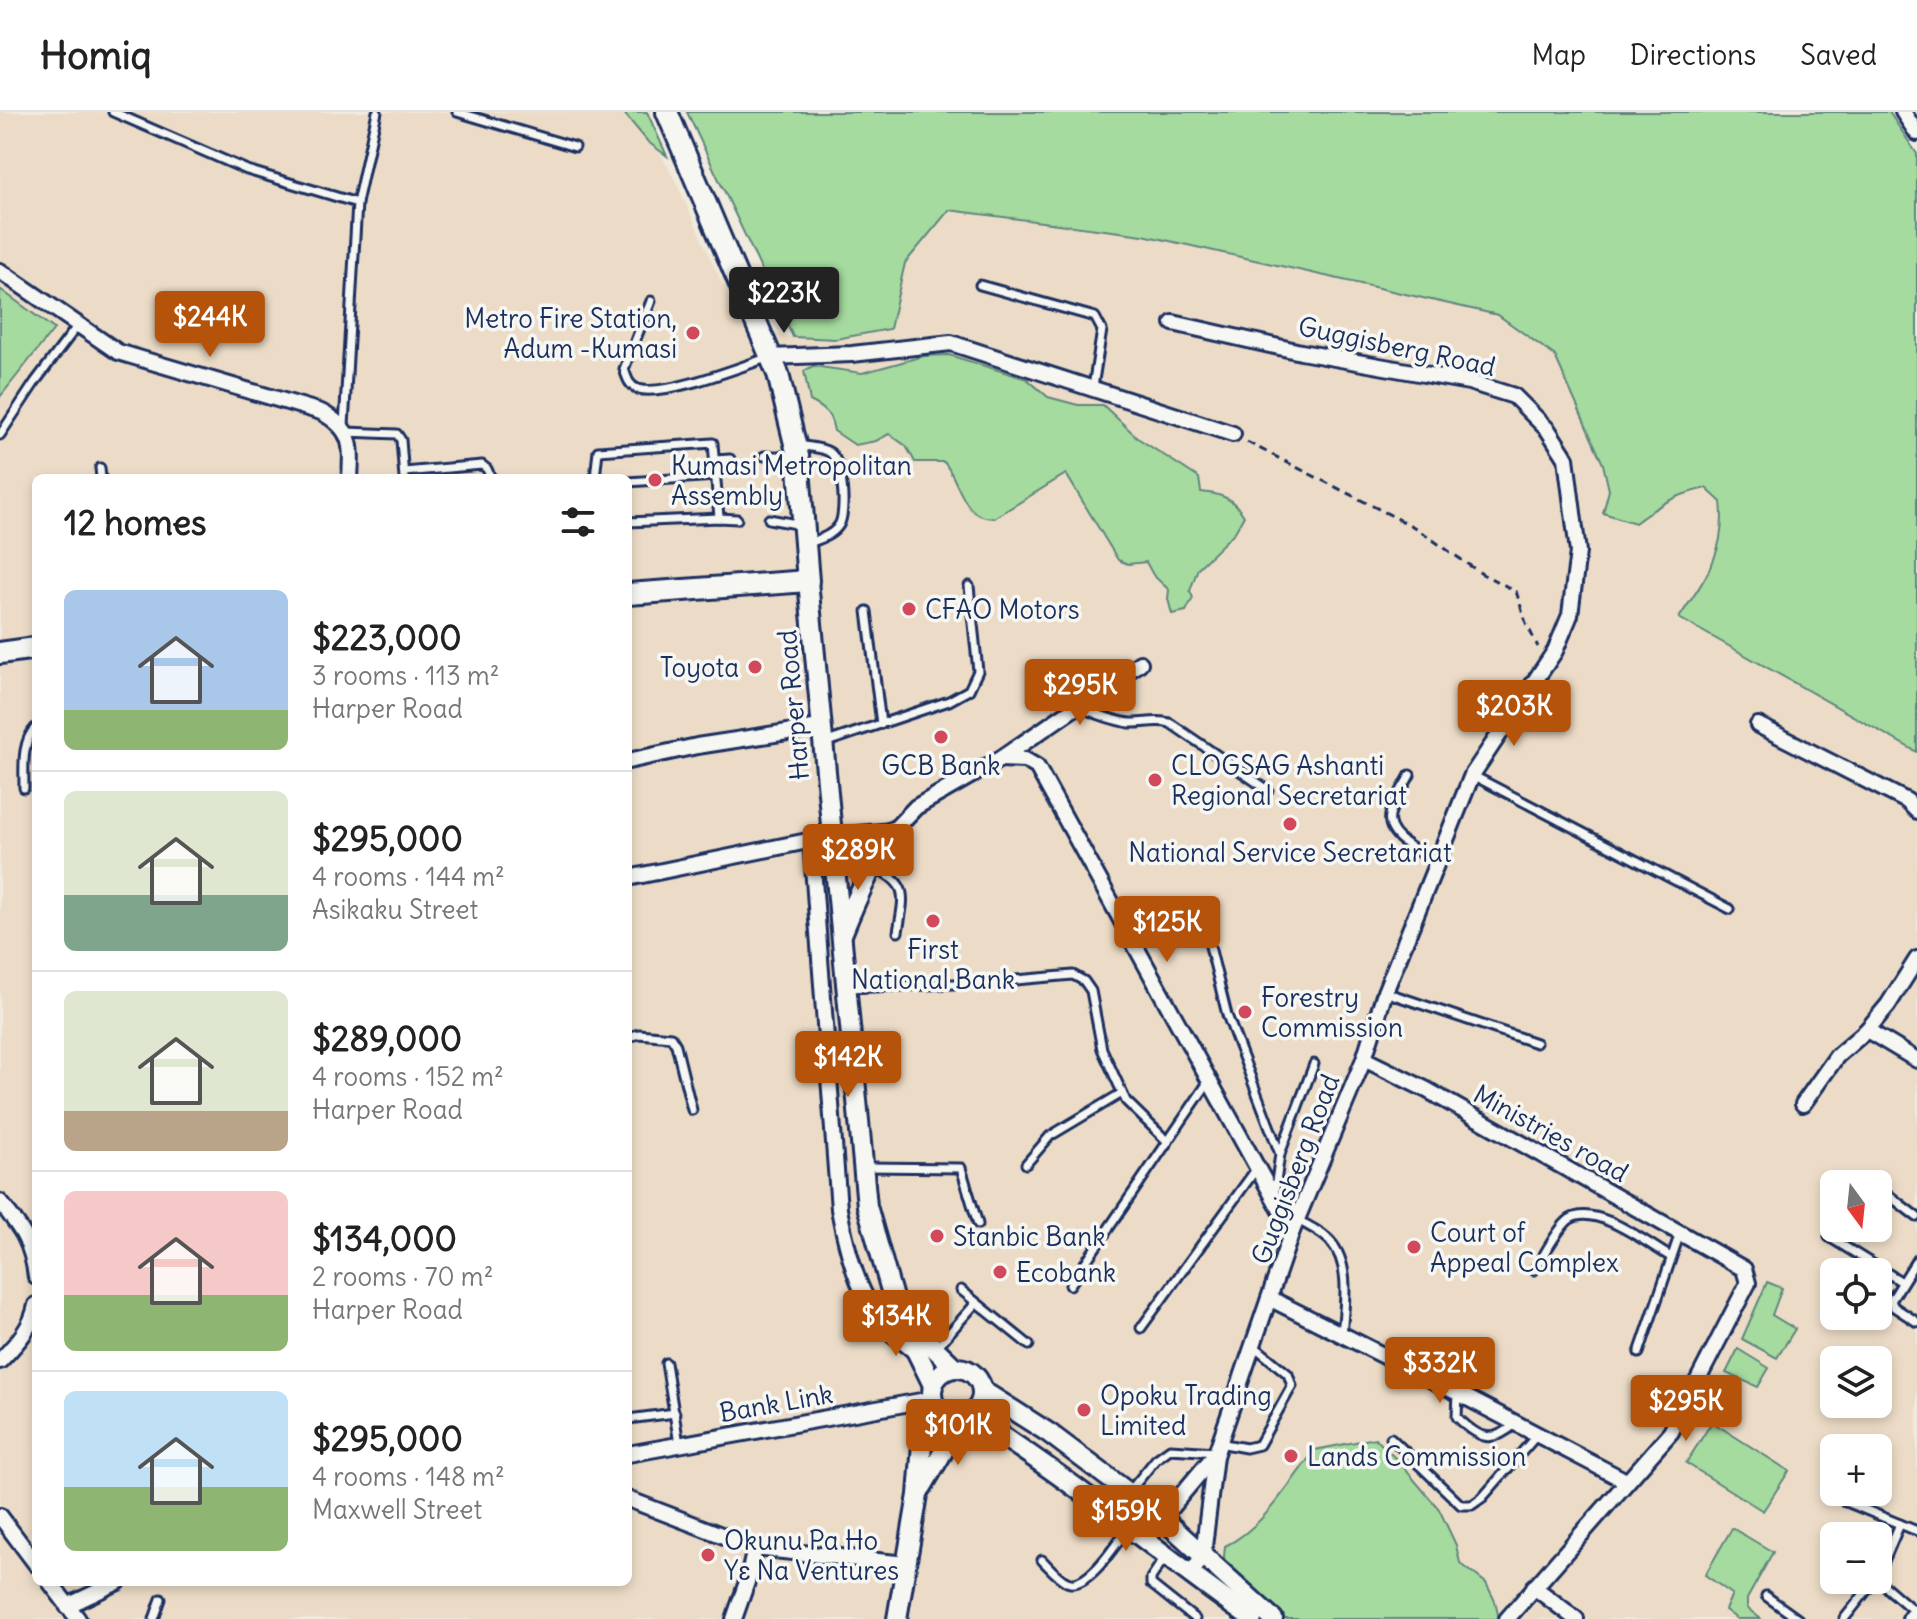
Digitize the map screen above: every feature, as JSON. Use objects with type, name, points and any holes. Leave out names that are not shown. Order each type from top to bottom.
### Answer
[{"type":"main road","name":"Harper Road","points":[[667,112],[781,387],[797,450],[808,581]]},
{"type":"main road","points":[[632,594],[808,581]]},
{"type":"main road","points":[[0,653],[32,649]]},
{"type":"street","points":[[1903,112],[1917,133]]},
{"type":"street","points":[[0,271],[118,352],[321,412],[345,429],[352,453],[350,474]]},
{"type":"street","name":"Guggisberg Road","points":[[1173,323],[1301,352],[1469,382],[1514,396],[1548,430],[1566,458],[1578,552],[1570,615],[1555,651],[1472,775],[1385,992],[1364,1059],[1295,1225],[1217,1450],[1203,1555],[1190,1576]]},
{"type":"street","points":[[769,357],[852,354],[951,343],[1233,434]]},
{"type":"street","name":"Harper Road","points":[[808,581],[867,1206],[897,1312],[926,1350],[955,1368]]},
{"type":"street","points":[[842,936],[880,852],[893,831],[916,807],[1000,759],[1140,663]]},
{"type":"street","points":[[1758,725],[1907,801],[1917,811]]},
{"type":"street","points":[[632,760],[697,746],[821,735]]},
{"type":"street","points":[[1000,759],[1025,760],[1037,767],[1257,1168],[1274,1198],[1295,1225]]},
{"type":"street","points":[[632,877],[832,836],[893,831]]},
{"type":"street","points":[[811,840],[839,1209],[854,1269],[872,1307],[888,1330],[926,1350]]},
{"type":"street","points":[[1803,1104],[1837,1056],[1867,1030],[1888,1005],[1917,959]]},
{"type":"street","points":[[1867,1030],[1917,1060]]},
{"type":"street","name":"Ministries road","points":[[1364,1059],[1427,1090],[1744,1269],[1748,1283],[1671,1432],[1507,1619]]},
{"type":"street","points":[[0,1202],[26,1233],[32,1252]]},
{"type":"street","points":[[1271,1299],[1626,1481]]},
{"type":"street","points":[[0,1361],[21,1338],[32,1319]]},
{"type":"street","name":"Harper Road","points":[[926,1350],[934,1397]]},
{"type":"street","points":[[897,1619],[918,1495],[922,1444],[934,1397],[946,1370],[955,1368],[963,1368],[976,1376],[983,1391],[1049,1433],[1162,1518],[1203,1555],[1262,1617]]},
{"type":"street","points":[[918,1495],[966,1416],[980,1405],[983,1391]]},
{"type":"street","points":[[934,1397],[953,1418],[966,1416],[1026,1450],[1190,1576],[1262,1617]]},
{"type":"street","name":"Bank Link","points":[[632,1453],[934,1397]]},
{"type":"street","name":"Guggisberg Road","points":[[1146,1542],[1217,1450]]},
{"type":"street","points":[[632,1501],[755,1548],[906,1564]]},
{"type":"street","points":[[0,1516],[32,1559]]},
{"type":"street","points":[[734,1619],[755,1548]]},
{"type":"street","points":[[53,1586],[78,1619]]},
{"type":"street","points":[[67,1606],[110,1586]]},
{"type":"street","points":[[1534,1587],[1576,1619]]},
{"type":"street","points":[[1912,1619],[1917,1614]]},
{"type":"lane","points":[[113,112],[247,170],[357,203]]},
{"type":"lane","points":[[377,112],[357,203],[345,429],[397,434],[401,440],[404,474]]},
{"type":"lane","points":[[457,112],[575,147]]},
{"type":"lane","points":[[980,285],[1095,317],[1102,330],[1093,387]]},
{"type":"lane","points":[[651,301],[624,369],[628,382],[639,389],[668,388],[769,357]]},
{"type":"lane","points":[[0,435],[78,325]]},
{"type":"lane","points":[[595,474],[598,451],[713,443],[719,518]]},
{"type":"lane","points":[[764,456],[797,450],[828,451],[836,459],[840,471],[843,516],[830,535],[804,535],[769,519]]},
{"type":"lane","points":[[715,460],[730,459]]},
{"type":"lane","points":[[428,474],[482,465],[489,474]]},
{"type":"lane","points":[[100,468],[101,474]]},
{"type":"lane","points":[[632,482],[716,476]]},
{"type":"lane","points":[[632,522],[737,519]]},
{"type":"lane","points":[[821,735],[881,724],[949,701],[969,690],[978,671],[969,586]]},
{"type":"lane","points":[[867,611],[881,724]]},
{"type":"lane","points":[[1076,706],[1132,724],[1170,723],[1268,790]]},
{"type":"lane","points":[[24,788],[24,753],[32,731]]},
{"type":"lane","points":[[1410,775],[1389,817],[1391,829],[1402,841],[1436,863]]},
{"type":"lane","points":[[1472,775],[1730,909]]},
{"type":"lane","points":[[874,867],[895,878],[900,887],[903,903],[898,932]]},
{"type":"lane","points":[[1203,918],[1227,1015],[1280,1154]]},
{"type":"lane","points":[[846,988],[980,983],[1073,975],[1084,981],[1091,991],[1102,1049],[1126,1101],[1168,1142]]},
{"type":"lane","points":[[1385,992],[1536,1043]]},
{"type":"lane","points":[[632,1036],[671,1037],[676,1045],[692,1110]]},
{"type":"lane","points":[[1274,1198],[1280,1154],[1314,1064]]},
{"type":"lane","points":[[1070,1285],[1209,1081]]},
{"type":"lane","points":[[1026,1164],[1050,1136],[1122,1093]]},
{"type":"lane","points":[[863,1167],[961,1168],[978,1224]]},
{"type":"lane","points":[[1141,1328],[1257,1168]]},
{"type":"lane","points":[[1892,1198],[1917,1217]]},
{"type":"lane","points":[[1534,1270],[1568,1220],[1579,1216],[1592,1215],[1608,1221],[1671,1257]]},
{"type":"lane","points":[[1295,1225],[1330,1241],[1339,1258],[1345,1283],[1342,1337]]},
{"type":"lane","points":[[1639,1353],[1680,1233]]},
{"type":"lane","points":[[1837,1242],[1902,1282]]},
{"type":"lane","points":[[1917,1259],[1893,1296],[1892,1305],[1917,1322]]},
{"type":"lane","points":[[961,1290],[1029,1345]]},
{"type":"lane","points":[[926,1350],[976,1303]]},
{"type":"lane","points":[[1128,1494],[1156,1459],[1170,1449],[1217,1450],[1259,1445],[1292,1386],[1288,1374],[1254,1346]]},
{"type":"lane","points":[[666,1363],[679,1444]]},
{"type":"lane","points":[[1458,1393],[1457,1417],[1468,1428],[1488,1438],[1502,1436],[1515,1423]]},
{"type":"lane","points":[[632,1418],[675,1413]]},
{"type":"lane","points":[[1391,1438],[1461,1505],[1472,1505],[1482,1498],[1537,1435]]},
{"type":"lane","points":[[1856,1506],[1917,1531]]},
{"type":"lane","points":[[1892,1543],[1900,1524]]},
{"type":"lane","points":[[1042,1560],[1066,1582],[1078,1584],[1088,1579],[1129,1528]]},
{"type":"lane","points":[[1165,1557],[1151,1578],[1151,1584],[1195,1619]]},
{"type":"lane","points":[[1892,1592],[1917,1614]]},
{"type":"lane","points":[[1844,1619],[1864,1594]]},
{"type":"lane","points":[[1766,1596],[1798,1619]]},
{"type":"lane","points":[[154,1619],[161,1599]]},
{"type":"path","points":[[1233,434],[1414,527],[1482,574],[1516,591],[1526,623],[1546,665]]},
{"type":"shaded area","points":[[0,112],[638,112],[676,182],[741,325],[793,337],[890,329],[905,263],[949,210],[1143,235],[1498,315],[1555,356],[1603,464],[1609,491],[1635,523],[1678,494],[1706,488],[1721,502],[1721,543],[1711,570],[1679,618],[1917,752],[1917,1594],[1899,1619],[0,1619]]},
{"type":"green space","points":[[623,112],[647,112],[667,156],[648,142]]},
{"type":"green space","points":[[687,112],[1889,112],[1917,154],[1917,752],[1679,618],[1712,564],[1721,535],[1721,502],[1706,488],[1668,501],[1635,523],[1603,513],[1609,490],[1603,464],[1555,356],[1498,315],[1143,235],[949,210],[905,263],[890,329],[836,339],[793,337]]},
{"type":"green space","points":[[0,289],[54,329],[0,397]]},
{"type":"green space","points":[[949,355],[1027,379],[1048,397],[1078,405],[1103,405],[1139,439],[1199,478],[1201,492],[1221,496],[1236,505],[1244,516],[1235,532],[1198,568],[1190,591],[1193,598],[1186,611],[1172,614],[1169,590],[1153,575],[1146,562],[1128,564],[1118,560],[1066,474],[994,518],[983,517],[968,506],[944,462],[915,462],[906,446],[889,434],[876,441],[855,445],[834,431],[827,413],[810,401],[804,371],[813,366],[862,373],[924,356]]},
{"type":"green space","points":[[1767,1282],[1782,1288],[1772,1315],[1795,1329],[1777,1358],[1742,1339]]},
{"type":"green space","points":[[1738,1349],[1769,1368],[1758,1387],[1726,1373]]},
{"type":"green space","points":[[1712,1422],[1789,1471],[1763,1511],[1686,1463]]},
{"type":"green space","points":[[1375,1438],[1439,1509],[1456,1545],[1460,1563],[1486,1583],[1499,1619],[1281,1619],[1228,1576],[1225,1546],[1263,1517],[1315,1450]]},
{"type":"green space","points":[[1732,1528],[1773,1552],[1747,1599],[1747,1608],[1761,1619],[1737,1619],[1725,1610],[1732,1594],[1705,1575]]},
{"type":"place","name":"Metro Fire Station, Adum -Kumasi","points":[[693,333]]},
{"type":"place","name":"Kumasi Metropolitan Assembly","points":[[655,480]]},
{"type":"place","name":"CFAO Motors","points":[[909,609]]},
{"type":"place","name":"Toyota","points":[[755,667]]},
{"type":"place","name":"GCB Bank","points":[[941,737]]},
{"type":"place","name":"CLOGSAG Ashanti Regional Secretariat","points":[[1155,780]]},
{"type":"place","name":"National Service Secretariat","points":[[1290,824]]},
{"type":"place","name":"First National Bank","points":[[933,921]]},
{"type":"place","name":"Forestry Commission","points":[[1245,1012]]},
{"type":"place","name":"Stanbic Bank","points":[[937,1236]]},
{"type":"place","name":"Court of Appeal Complex","points":[[1414,1247]]},
{"type":"place","name":"Ecobank","points":[[1000,1272]]},
{"type":"place","name":"Opoku Trading Limited","points":[[1084,1410]]},
{"type":"place","name":"Lands Commission","points":[[1291,1456]]},
{"type":"place","name":"Okunu Pa Ho Yɛ Na Ventures","points":[[708,1555]]}]
